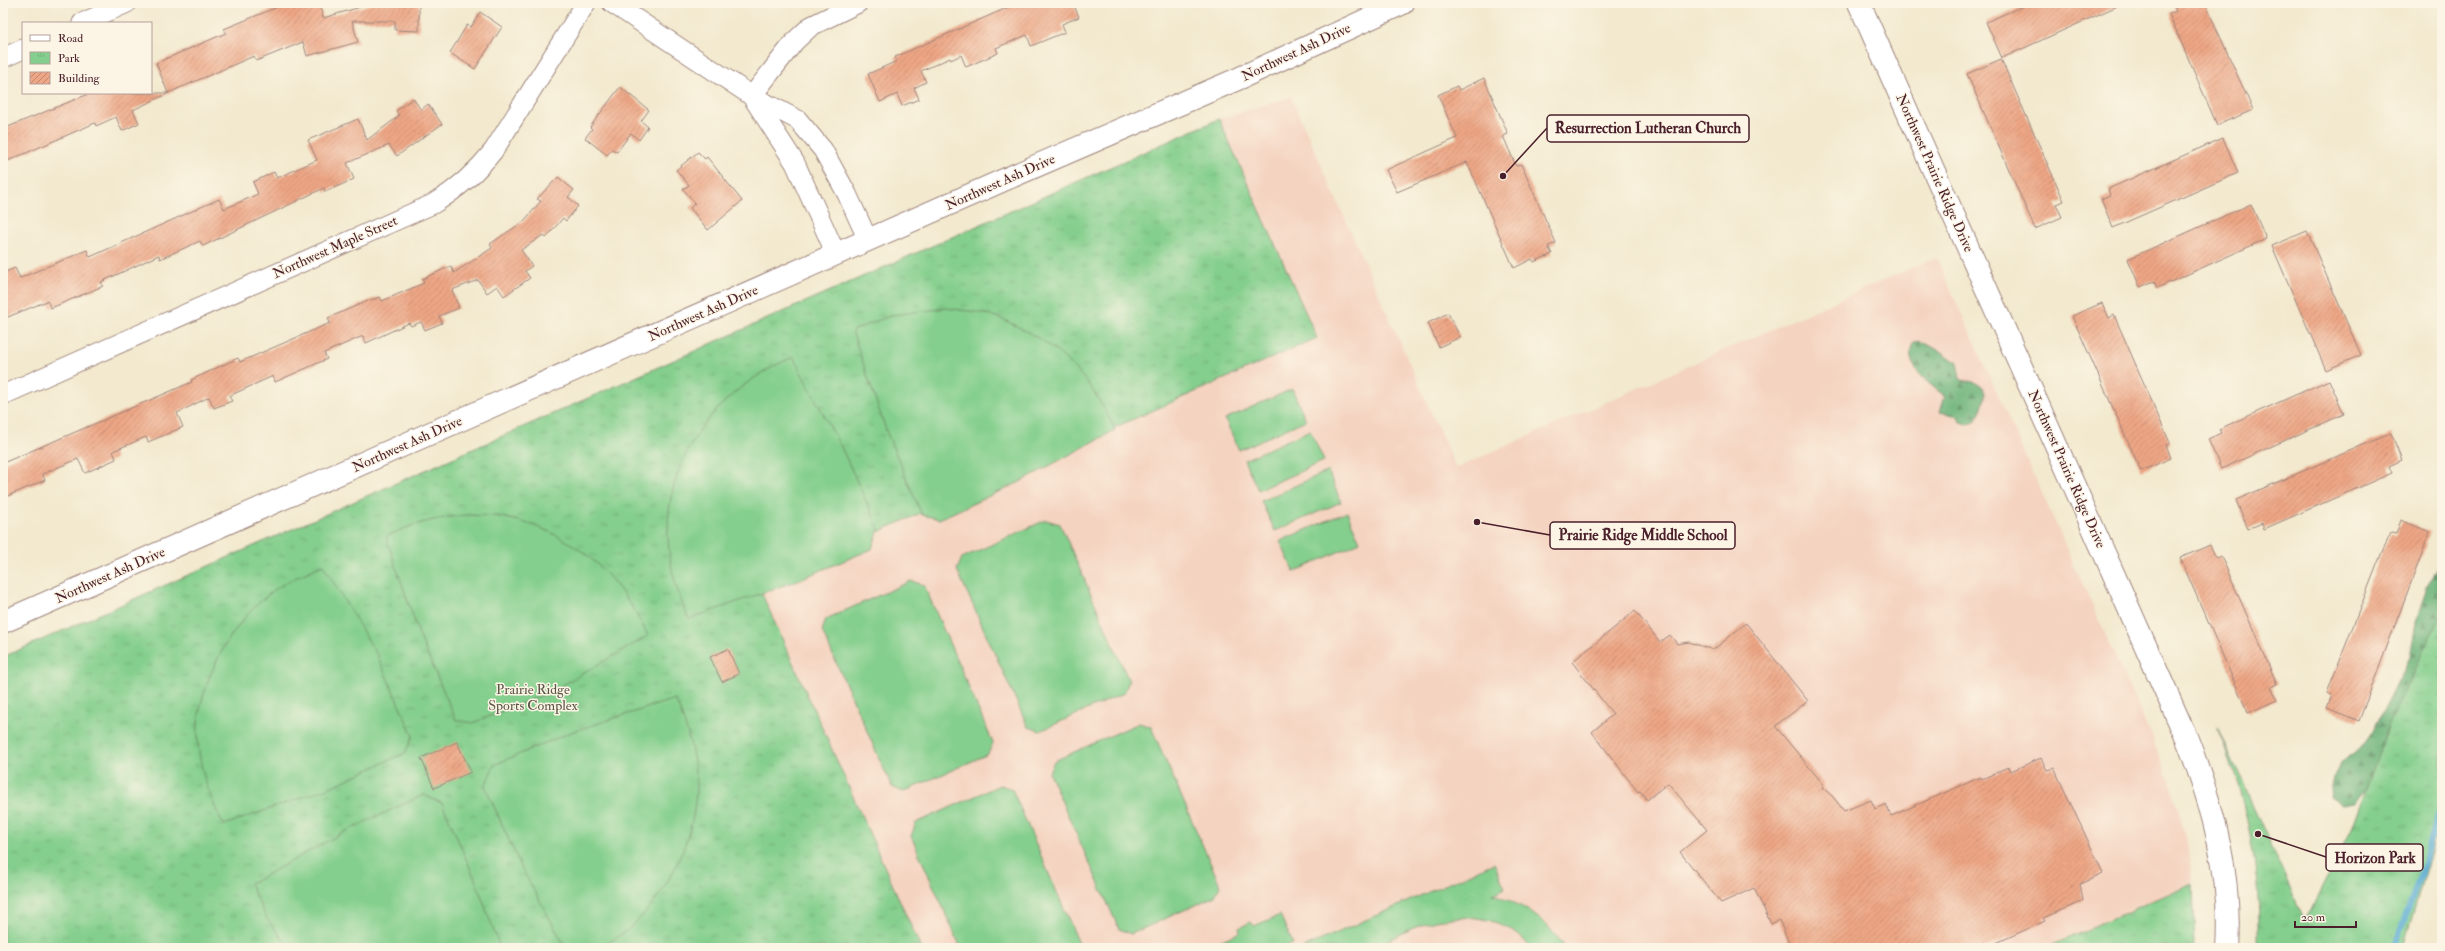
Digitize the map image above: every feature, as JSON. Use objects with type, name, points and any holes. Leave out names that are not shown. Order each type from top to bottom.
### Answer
[{"type":"street","points":[[84,22],[127,3]]},
{"type":"street","name":"Northwest Maple Street","points":[[3,395],[433,204],[455,191],[477,172],[494,150],[586,3]]},
{"type":"street","points":[[612,3],[752,96],[798,120],[823,150],[847,194],[868,240]]},
{"type":"street","points":[[752,96],[795,41],[806,31],[824,18],[858,3]]},
{"type":"street","name":"Northwest Ash Drive","points":[[3,622],[836,254],[1240,78],[1403,3]]},
{"type":"street","name":"Northwest Prairie Ridge Drive","points":[[1859,3],[2187,739],[2206,790],[2218,835],[2226,886],[2227,948]]},
{"type":"street","points":[[3,58],[22,50]]},
{"type":"street","points":[[752,96],[795,163],[836,254]]},
{"type":"shaded area","points":[[1291,97],[1456,468],[1936,257],[2158,752],[2174,794],[2186,838],[2193,883],[2047,948],[921,948],[758,585],[1316,338],[1219,119]]},
{"type":"green space","name":"Prairie Ridge Sports Complex","points":[[1219,119],[1317,338],[758,585],[921,948],[3,948],[3,657]]},
{"type":"green space","points":[[946,308],[981,313],[1000,318],[1038,338],[1053,348],[1066,359],[1089,385],[1115,430],[1018,483],[939,519],[922,515],[887,433],[852,331],[892,315]]},
{"type":"green space","points":[[1920,341],[1944,353],[1957,363],[1960,379],[1976,383],[1981,386],[1985,395],[1983,406],[1975,421],[1967,424],[1960,422],[1958,416],[1940,412],[1945,396],[1925,380],[1919,373],[1911,358],[1911,350],[1914,342]]},
{"type":"green space","points":[[793,357],[843,451],[879,529],[872,549],[793,582],[689,619],[674,578],[668,539],[671,501],[681,465],[699,432],[724,402],[755,377]]},
{"type":"green space","points":[[1292,389],[1306,420],[1239,450],[1225,419]]},
{"type":"green space","points":[[1310,430],[1324,461],[1258,490],[1244,460]]},
{"type":"green space","points":[[1328,471],[1341,502],[1275,531],[1261,501]]},
{"type":"green space","points":[[1347,512],[1360,542],[1294,572],[1280,541]]},
{"type":"green space","points":[[467,515],[501,517],[531,525],[553,534],[573,545],[592,559],[623,593],[648,636],[552,691],[473,723],[456,720],[420,637],[386,537],[406,528],[425,522]]},
{"type":"green space","points":[[1046,520],[1060,524],[1129,681],[1124,693],[1040,731],[1028,727],[957,570],[962,558]]},
{"type":"green space","points":[[2442,552],[2442,636],[2380,775],[2354,803],[2342,805],[2330,797],[2334,777],[2341,762],[2363,746],[2373,731],[2410,657],[2416,622],[2428,584],[2438,567]]},
{"type":"green space","points":[[323,565],[377,655],[413,736],[405,753],[326,789],[224,825],[208,789],[199,748],[198,723],[201,704],[207,684],[225,645],[237,627],[251,611],[282,585]]},
{"type":"green space","points":[[911,581],[924,585],[993,743],[988,754],[903,792],[892,787],[822,631],[826,619]]},
{"type":"green space","points":[[2442,614],[2442,814],[2403,948],[2259,948],[2258,891],[2250,836],[2237,782],[2218,728],[2305,921],[2353,827],[2388,727]]},
{"type":"green space","points":[[675,699],[684,721],[690,743],[696,778],[694,812],[688,835],[679,858],[668,881],[654,902],[637,921],[619,936],[595,948],[566,948],[520,865],[485,786],[494,765],[571,732]]},
{"type":"green space","points":[[1139,723],[1151,727],[1220,885],[1215,896],[1131,934],[1119,929],[1049,773],[1054,761]]},
{"type":"green space","points":[[1000,785],[1012,789],[1081,948],[961,948],[911,836],[916,823]]},
{"type":"green space","points":[[423,795],[442,803],[477,884],[500,948],[290,948],[267,919],[250,884],[346,831]]},
{"type":"green space","points":[[1494,863],[1505,888],[1493,894],[1515,903],[1534,915],[1551,929],[1565,948],[1531,948],[1519,936],[1505,927],[1491,921],[1475,918],[1459,918],[1443,919],[1427,923],[1370,948],[1303,948]]},
{"type":"green space","points":[[2193,883],[2195,948],[2047,948],[2184,887]]},
{"type":"green space","points":[[1280,915],[1293,944],[1283,948],[1213,948],[1211,945],[1240,932],[1239,928],[1251,922],[1254,926]]},
{"type":"building","points":[[287,3],[319,3],[323,18],[374,3],[419,3],[419,31],[395,30],[395,21],[352,21],[358,42],[307,56],[303,42],[256,61],[254,56],[168,93],[156,63],[226,33],[224,29]]},
{"type":"building","points":[[1018,3],[1073,3],[1079,17],[1062,24],[1065,32],[1031,46],[1027,35],[996,48],[998,53],[966,67],[961,55],[951,60],[950,58],[921,71],[926,82],[914,88],[919,99],[902,106],[897,94],[880,102],[868,74],[897,61],[895,57]]},
{"type":"building","points":[[2030,3],[2124,3],[2002,58],[1986,22]]},
{"type":"building","points":[[2172,3],[2205,3],[2253,110],[2217,125],[2169,14],[2176,11]]},
{"type":"building","points":[[480,12],[502,27],[475,69],[450,53],[467,25],[471,27]]},
{"type":"building","points":[[2001,59],[2064,201],[2056,204],[2062,217],[2035,229],[1967,74]]},
{"type":"building","points":[[1484,78],[1508,134],[1503,136],[1516,166],[1521,164],[1556,243],[1548,246],[1552,254],[1534,262],[1532,259],[1514,268],[1467,162],[1397,192],[1386,170],[1457,138],[1438,95],[1457,86],[1459,90]]},
{"type":"building","points":[[620,87],[649,110],[641,121],[648,127],[639,140],[631,133],[617,152],[612,149],[607,155],[585,138],[592,129],[590,127]]},
{"type":"building","points":[[169,93],[133,110],[139,123],[122,131],[116,117],[96,126],[95,123],[3,163],[3,129],[89,94]]},
{"type":"building","points":[[413,98],[421,110],[428,104],[442,124],[397,156],[389,145],[347,163],[354,179],[325,192],[324,188],[203,246],[200,241],[160,259],[159,255],[101,282],[103,286],[51,308],[47,301],[3,319],[3,273],[15,268],[20,278],[87,250],[90,257],[219,199],[224,209],[258,194],[253,182],[274,172],[277,178],[317,160],[308,140],[358,119],[367,140],[399,116],[396,111]]},
{"type":"building","points":[[2223,138],[2238,173],[2113,228],[2101,199],[2110,195],[2108,189]]},
{"type":"building","points":[[698,152],[705,159],[707,157],[742,201],[708,230],[690,208],[695,203],[683,189],[689,185],[676,170]]},
{"type":"building","points":[[558,177],[574,190],[568,197],[578,206],[566,221],[563,218],[546,238],[543,235],[521,250],[532,266],[525,271],[530,278],[504,296],[497,286],[487,293],[478,280],[452,290],[459,308],[439,316],[442,323],[425,330],[421,322],[411,326],[409,323],[366,343],[363,336],[324,353],[327,359],[275,382],[273,376],[229,396],[232,401],[214,408],[209,397],[177,413],[183,427],[148,442],[146,437],[113,451],[116,459],[85,473],[78,459],[42,474],[45,480],[3,498],[3,463],[192,382],[191,380],[238,358],[240,362],[330,323],[328,318],[370,300],[380,297],[382,301],[424,283],[422,279],[451,266],[454,273],[492,248],[490,244],[524,221],[541,201],[537,199]]},
{"type":"building","points":[[2251,204],[2266,239],[2157,288],[2154,281],[2140,287],[2128,259]]},
{"type":"building","points":[[2307,231],[2361,355],[2326,370],[2272,246]]},
{"type":"building","points":[[2102,303],[2109,318],[2114,315],[2170,443],[2166,445],[2171,458],[2141,471],[2072,316]]},
{"type":"building","points":[[1448,313],[1460,337],[1439,347],[1428,323]]},
{"type":"building","points":[[2329,380],[2344,414],[2221,469],[2208,439],[2221,433],[2219,429]]},
{"type":"building","points":[[2391,433],[2402,460],[2389,466],[2392,473],[2264,529],[2262,523],[2248,529],[2236,500]]},
{"type":"building","points":[[2401,520],[2430,532],[2359,721],[2327,708],[2332,695],[2327,693],[2382,552],[2391,533],[2396,534]]},
{"type":"building","points":[[2210,545],[2216,558],[2221,556],[2277,684],[2271,687],[2277,700],[2248,713],[2180,558]]},
{"type":"building","points":[[1635,611],[1660,642],[1670,635],[1677,644],[1689,642],[1713,650],[1746,623],[1808,701],[1775,726],[1824,785],[1822,787],[1833,797],[1844,811],[1871,800],[1875,809],[1886,804],[1891,816],[1981,777],[1982,779],[2009,767],[2011,771],[2041,758],[2047,770],[2054,768],[2103,873],[2080,884],[2083,901],[2043,918],[2045,921],[1985,948],[1791,948],[1779,920],[1771,924],[1754,888],[1721,903],[1680,852],[1707,830],[1668,783],[1647,800],[1640,791],[1638,792],[1592,732],[1613,714],[1572,662]]},
{"type":"building","points":[[728,649],[739,674],[722,682],[710,657]]},
{"type":"building","points":[[457,742],[471,772],[434,788],[421,758]]},
{"type":"waterway","points":[[2394,948],[2420,876],[2442,802]]},
{"type":"place","name":"Resurrection Lutheran Church","points":[[1503,176]]},
{"type":"place","name":"Prairie Ridge Middle School","points":[[1477,522]]},
{"type":"place","name":"Horizon Park","points":[[2258,834]]}]
